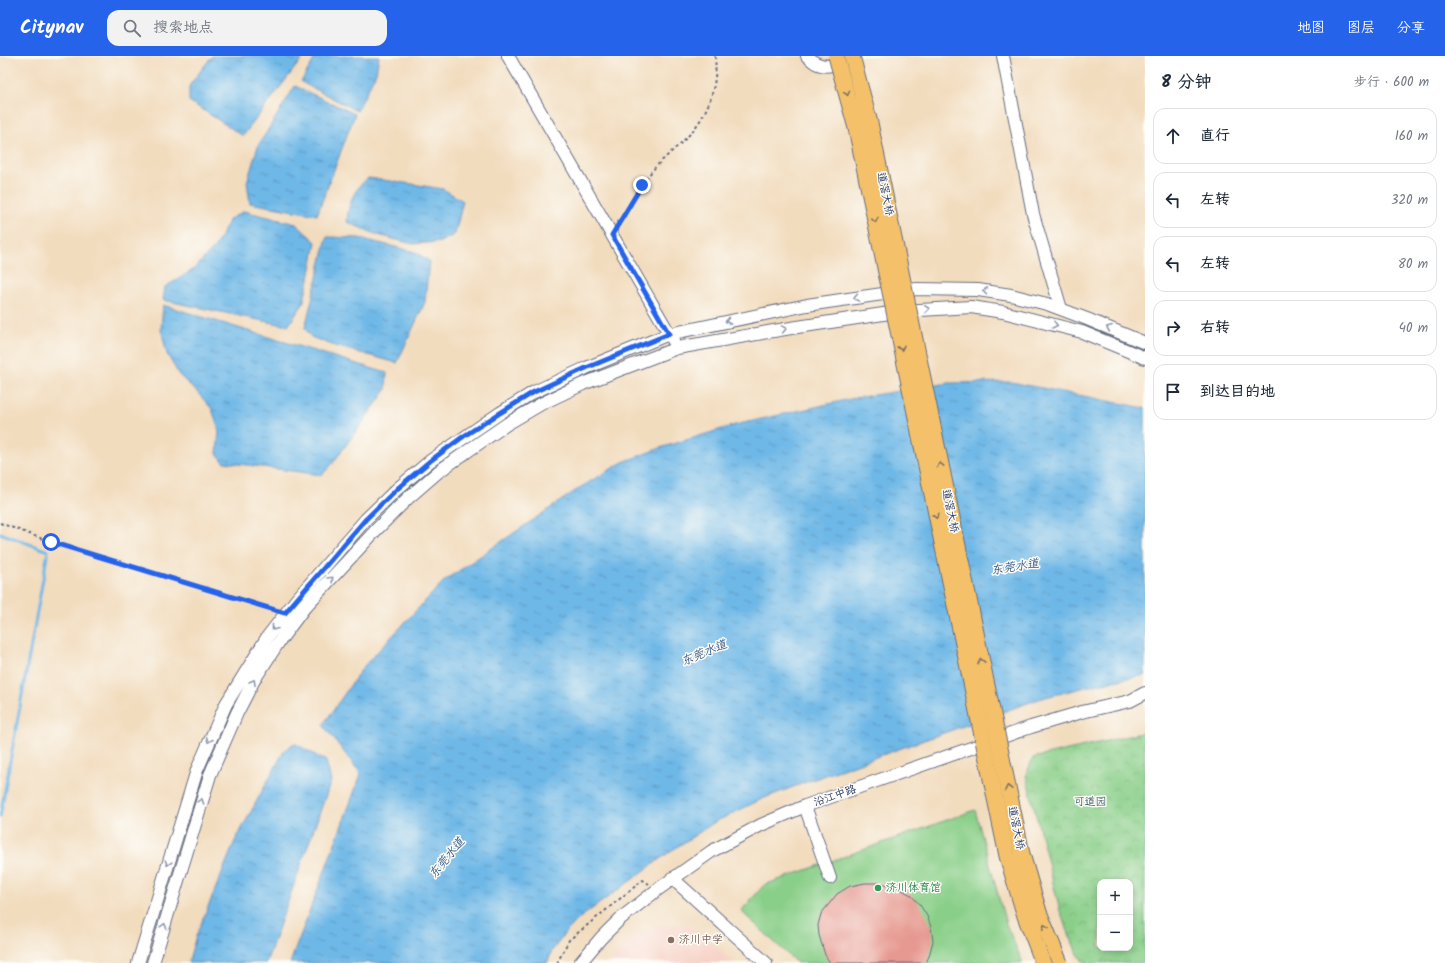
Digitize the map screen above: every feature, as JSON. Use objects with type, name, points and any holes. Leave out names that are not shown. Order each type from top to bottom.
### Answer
[{"type":"main road","name":"道滘大桥","points":[[836,56],[844,79],[861,150],[1007,856],[1025,916],[1043,963]]},
{"type":"main road","name":"道滘大桥","points":[[852,56],[870,123],[1022,854],[1039,912],[1060,963]]},
{"type":"street","points":[[508,56],[677,348]]},
{"type":"street","points":[[807,56],[817,64],[830,66],[842,62],[852,56]]},
{"type":"street","points":[[1003,56],[1033,214],[1061,309]]},
{"type":"street","points":[[138,963],[183,813],[202,756],[226,704],[268,636],[285,613],[366,519],[397,489],[430,461],[464,436],[534,392],[586,368],[669,334],[807,306],[917,289],[985,291],[1011,295],[1061,309],[1145,343]]},
{"type":"street","points":[[153,963],[205,789],[224,741],[254,680],[278,643],[304,608],[377,529],[407,500],[438,472],[472,448],[541,404],[583,384],[677,348],[903,311],[971,307],[1003,312],[1082,332],[1145,358]]},
{"type":"street","points":[[1130,701],[1145,693]]},
{"type":"street","points":[[1130,701],[1145,702]]},
{"type":"street","name":"沿江中路","points":[[580,963],[601,938],[620,919],[672,878],[712,851],[772,820],[805,806],[1031,727],[1082,712],[1130,701]]},
{"type":"street","points":[[805,806],[830,878]]},
{"type":"street","points":[[672,878],[766,963]]},
{"type":"path","points":[[612,235],[642,185],[652,172],[700,121],[709,104],[714,87],[716,68],[715,56]]},
{"type":"path","points":[[0,523],[51,542],[285,613]]},
{"type":"path","points":[[556,963],[569,940],[643,880],[657,890]]},
{"type":"shaded area","name":"济川中学","points":[[676,924],[689,926],[699,932],[733,963],[610,963],[625,946],[643,933],[660,926]]},
{"type":"green space","name":"可道园","points":[[1145,732],[1145,963],[1084,963],[1076,951],[1060,911],[1026,775],[1033,758]]},
{"type":"green space","name":"济川体育馆","points":[[975,810],[1006,924],[1023,963],[797,963],[741,911],[764,885]]},
{"type":"water","points":[[212,56],[304,56],[243,136],[189,101],[189,86]]},
{"type":"water","points":[[316,56],[379,56],[376,73],[357,111],[301,82]]},
{"type":"water","points":[[295,86],[355,114],[317,215],[250,203],[247,182],[258,146]]},
{"type":"water","points":[[368,178],[443,189],[463,201],[455,234],[440,242],[413,244],[378,235],[347,222],[352,198],[358,188]]},
{"type":"water","points":[[244,211],[296,224],[316,242],[303,304],[288,326],[163,300],[165,287],[193,270],[215,247],[230,219]]},
{"type":"water","points":[[327,237],[359,238],[415,252],[429,261],[425,302],[397,363],[335,346],[311,337],[305,328]]},
{"type":"water","points":[[163,305],[387,373],[386,390],[333,463],[322,475],[224,462],[217,454],[219,431],[212,409],[179,375],[167,354],[161,329]]},
{"type":"water","name":"东莞水道","points":[[1011,382],[1145,408],[1145,675],[1098,684],[1042,698],[762,799],[715,822],[671,851],[581,917],[565,933],[552,951],[547,963],[290,963],[361,774],[323,725],[363,667],[444,581],[581,487],[623,462],[660,448],[735,425],[855,398],[949,383]]},
{"type":"water","points":[[294,743],[326,761],[331,781],[266,963],[188,963],[196,936],[235,841],[284,751]]},
{"type":"building","points":[[865,883],[879,883],[895,886],[911,895],[920,905],[927,916],[931,927],[933,941],[926,963],[830,963],[825,955],[819,935],[818,925],[821,914],[837,894],[850,886]]},
{"type":"waterway","points":[[0,533],[48,551],[0,817]]},
{"type":"place","name":"济川体育馆","points":[[878,888]]},
{"type":"place","name":"济川中学","points":[[671,940]]},
{"type":"route","points":[[51,542],[285,613],[366,519],[397,489],[430,461],[464,436],[534,392],[586,368],[669,334],[612,235],[642,185]]}]
